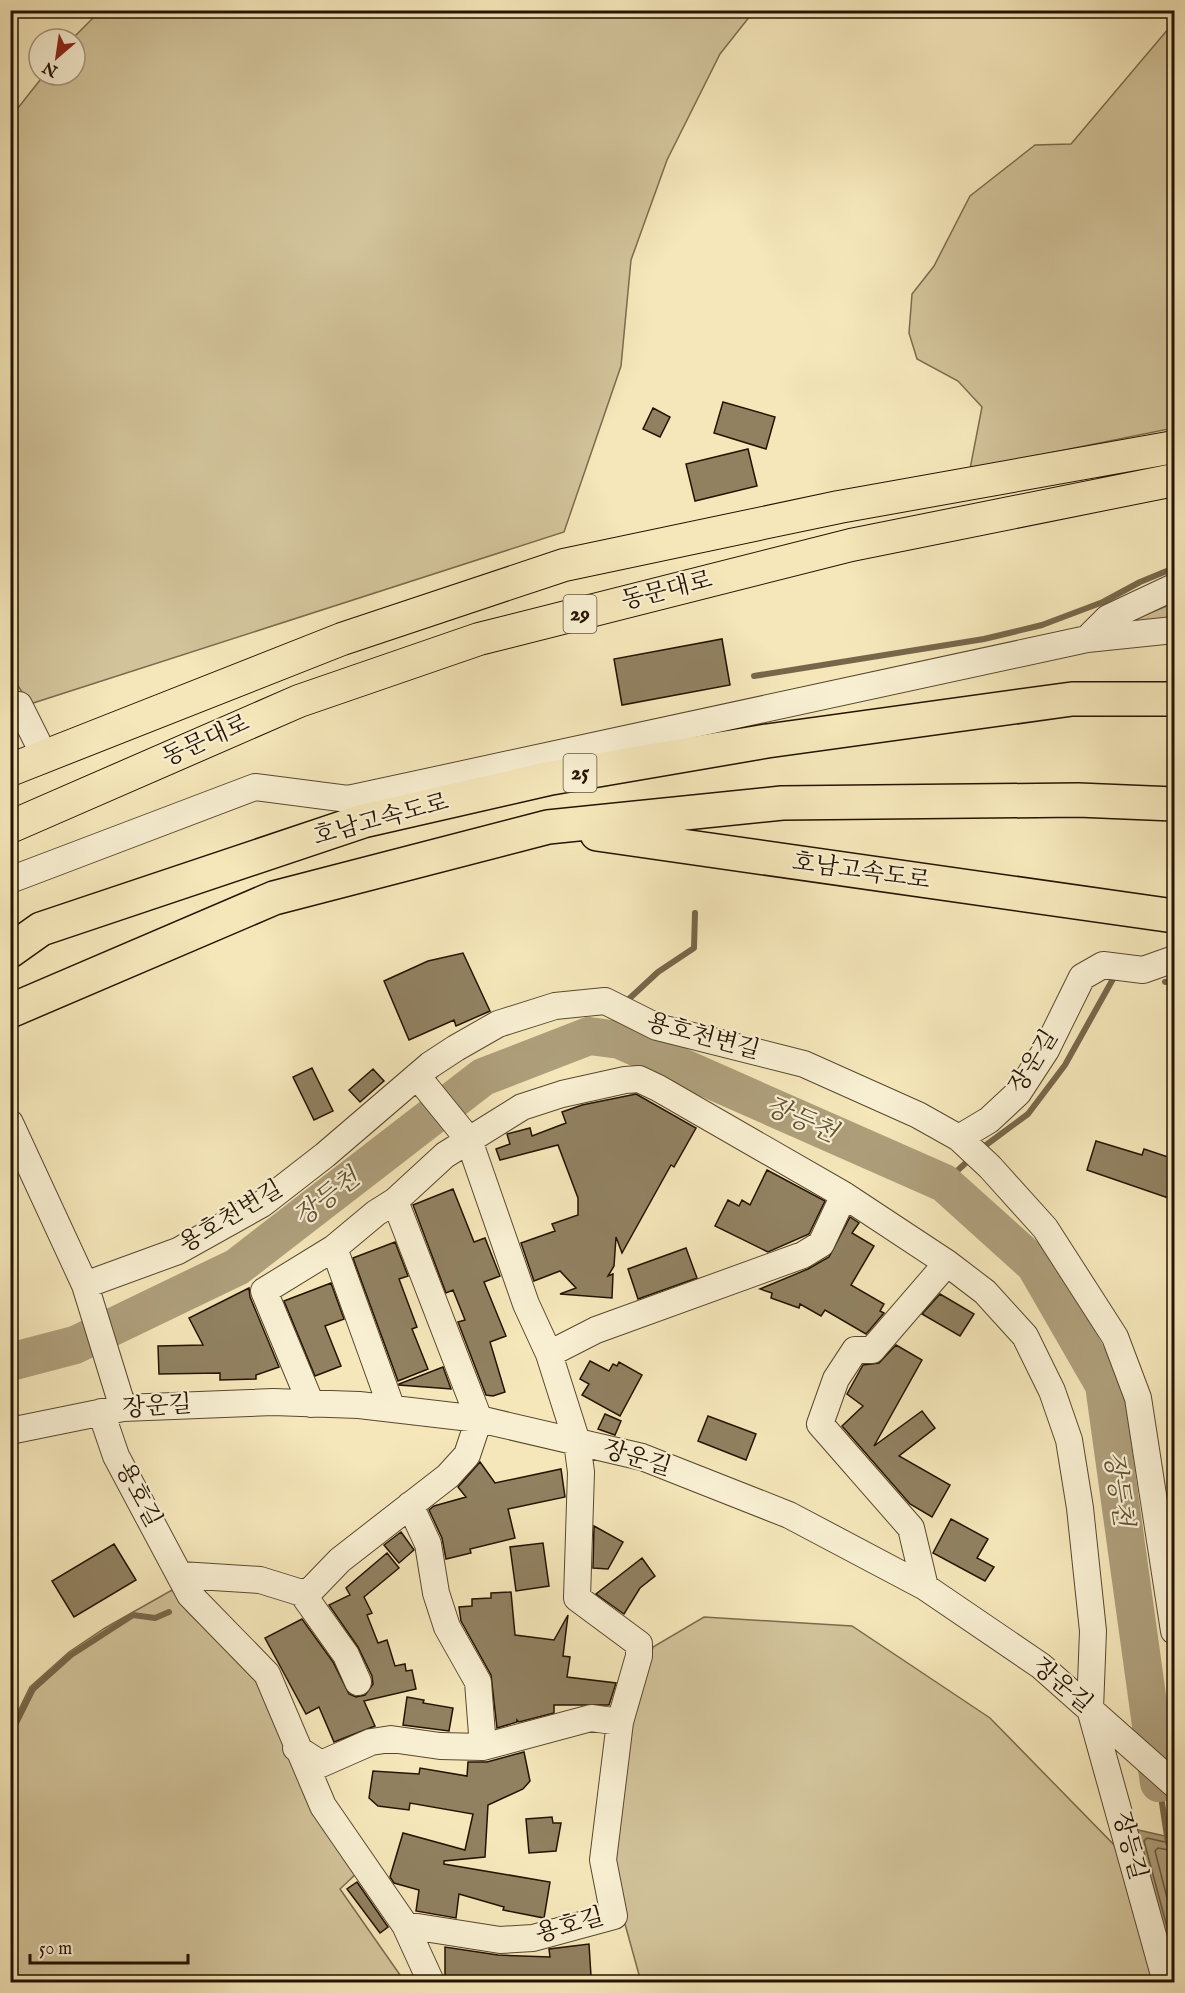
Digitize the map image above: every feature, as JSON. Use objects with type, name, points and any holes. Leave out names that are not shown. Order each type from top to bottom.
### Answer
[{"type":"highway","name":"호남고속도로","points":[[10,951],[41,929],[363,821],[551,778],[766,741],[1174,685]]},
{"type":"highway","name":"호남고속도로","points":[[766,741],[1072,699],[1174,699]]},
{"type":"highway","name":"호남고속도로","points":[[10,1011],[274,898],[548,827],[782,803],[1078,800],[1174,804]]},
{"type":"highway","name":"호남고속도로","points":[[548,827],[1174,916]]},
{"type":"main road","name":"동문대로","points":[[10,770],[342,639],[564,566],[838,507],[1174,447]]},
{"type":"main road","name":"동문대로","points":[[10,827],[298,701],[479,639],[851,545],[1174,480]]},
{"type":"street","points":[[1087,639],[1108,618],[1174,587]]},
{"type":"street","points":[[10,880],[255,787],[348,800],[1087,639],[1174,630]]},
{"type":"street","points":[[13,702],[45,757]]},
{"type":"street","name":"장운길","points":[[959,1138],[989,1120],[1018,1093],[1046,1050],[1082,977],[1103,965],[1143,970],[1174,959]]},
{"type":"street","name":"용호천변길","points":[[88,1292],[178,1251],[262,1204],[420,1081],[456,1048],[498,1024],[555,1006],[605,1001],[657,1027],[804,1064],[918,1115],[959,1138]]},
{"type":"street","name":"장등길","points":[[464,1134],[522,1107],[562,1094],[639,1079],[844,1195],[947,1263],[985,1292],[1026,1336],[1052,1391],[1069,1440],[1080,1508],[1093,1631],[1090,1709],[1166,1983]]},
{"type":"street","points":[[420,1081],[464,1134],[526,1304],[549,1354],[577,1442]]},
{"type":"street","name":"용호길","points":[[10,1124],[88,1292],[114,1404],[116,1456],[182,1575],[190,1595],[267,1674],[296,1748],[323,1806],[405,1925],[431,1983]]},
{"type":"street","points":[[311,1404],[264,1291],[334,1248],[376,1213],[395,1201],[445,1155],[464,1134]]},
{"type":"street","points":[[959,1138],[990,1167],[1045,1228],[1115,1337],[1138,1398],[1174,1631]]},
{"type":"street","points":[[549,1354],[596,1330],[803,1255],[821,1244],[844,1195]]},
{"type":"street","points":[[302,1593],[312,1589],[340,1560],[448,1476],[467,1455],[479,1419],[395,1201]]},
{"type":"street","points":[[334,1248],[392,1409]]},
{"type":"street","points":[[925,1587],[911,1528],[820,1424],[836,1379],[855,1350],[872,1350],[947,1263]]},
{"type":"street","name":"장운길","points":[[10,1431],[114,1404],[311,1404],[392,1409],[479,1419],[642,1457],[789,1515],[925,1587],[1041,1666],[1174,1784]]},
{"type":"street","name":"용호길","points":[[405,1925],[500,1940],[533,1938],[614,1916],[603,1860],[620,1722],[639,1656],[639,1644],[577,1598],[581,1473],[577,1442]]},
{"type":"street","points":[[410,1505],[428,1544],[436,1593],[447,1627],[478,1682],[483,1747]]},
{"type":"street","points":[[182,1575],[260,1580],[302,1593],[345,1654],[357,1682]]},
{"type":"street","points":[[296,1748],[321,1764],[371,1742],[391,1739],[440,1746],[483,1747],[591,1718],[620,1722]]},
{"type":"shaded area","points":[[100,11],[754,11],[720,54],[667,160],[631,260],[621,366],[564,532],[30,704],[10,674],[10,118],[35,87],[87,87],[87,27],[84,27]]},
{"type":"shaded area","points":[[1174,22],[1174,428],[970,469],[982,407],[958,381],[917,359],[909,333],[912,294],[934,266],[970,196],[1035,145],[1071,144]]},
{"type":"shaded area","points":[[1174,603],[1174,623],[1132,627],[1135,619]]},
{"type":"shaded area","points":[[172,1590],[187,1611],[260,1680],[360,1870],[340,1889],[405,1982],[11,1982],[10,1728],[30,1687],[69,1652],[105,1628]]},
{"type":"shaded area","points":[[704,1617],[852,1626],[990,1718],[1120,1851],[1157,1982],[641,1982],[607,1859],[629,1725],[653,1647]]},
{"type":"water","points":[[1134,1829],[1174,1838],[1174,1976]]},
{"type":"building","points":[[723,402],[775,417],[766,449],[714,433]]},
{"type":"building","points":[[653,408],[670,417],[660,437],[643,429]]},
{"type":"building","points":[[748,449],[757,486],[695,501],[686,464]]},
{"type":"building","points":[[722,639],[730,685],[622,705],[614,659]]},
{"type":"building","points":[[463,953],[490,1011],[456,1026],[454,1020],[409,1040],[384,981],[428,961]]},
{"type":"building","points":[[312,1068],[333,1111],[314,1120],[293,1077]]},
{"type":"building","points":[[373,1069],[384,1081],[360,1102],[349,1090]]},
{"type":"building","points":[[636,1094],[696,1128],[674,1167],[671,1165],[622,1253],[616,1237],[614,1266],[608,1276],[613,1274],[612,1298],[560,1294],[576,1288],[560,1271],[534,1281],[521,1243],[555,1231],[552,1224],[578,1215],[578,1198],[558,1145],[500,1160],[496,1149],[510,1144],[507,1134],[530,1128],[532,1136],[566,1123],[562,1112],[582,1105]]},
{"type":"building","points":[[1096,1141],[1142,1155],[1144,1149],[1174,1159],[1174,1200],[1087,1170]]},
{"type":"building","points":[[767,1170],[825,1201],[809,1234],[768,1252],[715,1226],[728,1200],[739,1206],[742,1200],[750,1205]]},
{"type":"building","points":[[453,1189],[474,1242],[485,1238],[500,1276],[484,1282],[506,1336],[490,1342],[505,1392],[493,1396],[486,1395],[458,1322],[465,1320],[453,1290],[446,1293],[413,1205]]},
{"type":"building","points":[[850,1217],[859,1223],[852,1233],[874,1246],[851,1285],[884,1304],[880,1311],[884,1313],[866,1334],[825,1310],[821,1316],[800,1304],[799,1308],[771,1298],[772,1293],[760,1289],[808,1269],[829,1257]]},
{"type":"building","points":[[395,1242],[408,1276],[399,1279],[417,1327],[412,1329],[428,1369],[398,1381],[353,1258]]},
{"type":"building","points":[[686,1248],[697,1278],[638,1299],[628,1269]]},
{"type":"building","points":[[331,1283],[344,1319],[325,1326],[341,1366],[315,1376],[284,1301]]},
{"type":"building","points":[[249,1288],[250,1297],[279,1367],[256,1375],[256,1379],[220,1380],[220,1373],[159,1374],[158,1346],[203,1345],[189,1318]]},
{"type":"building","points":[[940,1294],[974,1314],[960,1336],[922,1314]]},
{"type":"building","points":[[896,1345],[922,1360],[874,1446],[922,1411],[935,1428],[899,1456],[950,1485],[932,1517],[910,1504],[842,1426],[863,1406],[847,1394],[863,1365],[879,1363]]},
{"type":"building","points":[[590,1361],[609,1371],[613,1364],[617,1366],[619,1362],[642,1375],[620,1416],[582,1395],[589,1384],[580,1379]]},
{"type":"building","points":[[443,1367],[451,1389],[399,1385],[399,1384]]},
{"type":"building","points":[[605,1414],[621,1421],[615,1435],[598,1429]]},
{"type":"building","points":[[708,1416],[756,1434],[746,1460],[698,1441]]},
{"type":"building","points":[[480,1462],[495,1483],[561,1469],[565,1497],[508,1509],[515,1538],[470,1549],[471,1553],[446,1559],[442,1538],[429,1510],[434,1506],[466,1497],[458,1487]]},
{"type":"building","points":[[951,1519],[988,1539],[977,1558],[994,1567],[985,1581],[933,1553]]},
{"type":"building","points":[[594,1526],[623,1542],[608,1569],[593,1568]]},
{"type":"building","points":[[401,1532],[414,1550],[399,1563],[384,1545]]},
{"type":"building","points":[[543,1543],[549,1586],[516,1591],[510,1547]]},
{"type":"building","points":[[114,1544],[136,1580],[74,1617],[52,1581]]},
{"type":"building","points":[[387,1553],[399,1568],[364,1597],[372,1613],[367,1615],[378,1643],[387,1640],[395,1666],[405,1664],[406,1671],[412,1670],[416,1689],[364,1701],[375,1726],[334,1742],[319,1707],[306,1714],[265,1638],[302,1619],[333,1662],[349,1694],[356,1697],[365,1695],[373,1684],[372,1676],[358,1647],[329,1605],[350,1595],[346,1588]]},
{"type":"building","points":[[642,1558],[655,1576],[640,1588],[624,1614],[596,1594]]},
{"type":"building","points":[[511,1592],[515,1635],[554,1640],[568,1615],[563,1656],[570,1657],[567,1677],[616,1683],[609,1705],[554,1705],[554,1713],[519,1722],[517,1720],[517,1722],[497,1728],[491,1675],[461,1621],[459,1607],[472,1606],[472,1599],[491,1598],[491,1593]]},
{"type":"building","points":[[407,1697],[424,1700],[423,1703],[453,1708],[449,1731],[403,1725]]},
{"type":"building","points":[[524,1752],[530,1781],[523,1789],[488,1805],[485,1857],[444,1861],[444,1864],[550,1882],[544,1918],[503,1910],[504,1907],[459,1894],[456,1918],[416,1911],[419,1890],[394,1883],[390,1877],[403,1833],[465,1850],[473,1814],[410,1803],[409,1810],[378,1806],[369,1798],[373,1771],[419,1774],[420,1768],[467,1776],[468,1762],[487,1762]]},
{"type":"building","points":[[552,1817],[553,1823],[561,1823],[556,1851],[529,1853],[526,1819]]},
{"type":"building","points":[[357,1882],[388,1927],[380,1933],[347,1889]]},
{"type":"building","points":[[589,1944],[591,1976],[539,1980],[538,1983],[508,1983],[484,1980],[484,1978],[445,1979],[445,1947],[498,1955],[550,1957],[549,1949]]},
{"type":"waterway","points":[[754,676],[984,639],[1042,625],[1103,602],[1140,582],[1174,568]]},
{"type":"waterway","points":[[630,998],[658,972],[694,948],[695,913]]},
{"type":"waterway","points":[[982,1148],[1028,1114],[1065,1065],[1113,979]]},
{"type":"waterway","points":[[1165,982],[1174,981]]},
{"type":"waterway","points":[[617,1018],[620,1040]]},
{"type":"waterway","name":"장등천","points":[[10,1362],[75,1345],[237,1267],[483,1077],[589,1036],[620,1040],[944,1183],[1035,1265],[1104,1385],[1159,1783]]},
{"type":"waterway","points":[[944,1183],[970,1159]]},
{"type":"waterway","points":[[10,1735],[33,1689],[71,1655],[133,1615],[155,1618],[169,1612]]},
{"type":"waterway","name":"장등천","points":[[1159,1783],[1168,1843]]}]
